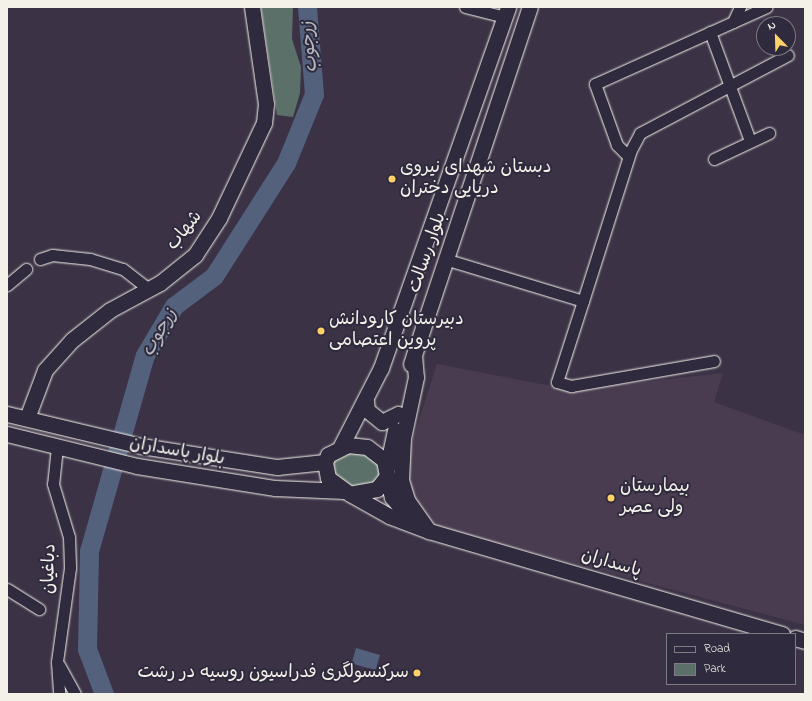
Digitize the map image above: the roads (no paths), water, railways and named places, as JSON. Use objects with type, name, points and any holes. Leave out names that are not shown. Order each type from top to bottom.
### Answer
[{"type":"main road","name":"شهاب","points":[[27,418],[45,370],[72,340],[110,310],[149,289],[195,255],[220,218],[258,142],[266,104],[252,7]]},
{"type":"main road","name":"بلوار رسالت","points":[[387,472],[398,414],[414,355],[530,7]]},
{"type":"main road","name":"بلوار رسالت","points":[[341,446],[366,401],[428,241],[506,12]]},
{"type":"main road","points":[[414,355],[416,377],[403,438],[401,480],[407,500],[428,531]]},
{"type":"main road","points":[[366,401],[370,414],[382,422],[398,414]]},
{"type":"main road","name":"بلوار پاسداران","points":[[7,414],[141,446],[277,467],[325,462]]},
{"type":"main road","name":"بلوار پاسداران","points":[[7,434],[137,466],[275,488],[347,492]]},
{"type":"main road","points":[[341,446],[367,447],[379,454],[387,472],[392,497],[407,516],[428,531],[388,516],[347,492],[328,478],[325,462],[341,446]]},
{"type":"main road","points":[[347,492],[377,489],[387,472]]},
{"type":"main road","name":"پاسداران","points":[[428,531],[779,633]]},
{"type":"street","points":[[465,7],[506,12]]},
{"type":"street","points":[[733,22],[740,7]]},
{"type":"street","points":[[628,156],[617,145],[595,84],[766,7]]},
{"type":"street","points":[[710,32],[750,141]]},
{"type":"street","points":[[714,361],[571,386],[557,382],[628,156],[636,138],[645,129],[784,56]]},
{"type":"street","points":[[714,159],[769,133]]},
{"type":"street","points":[[40,259],[52,255],[96,261],[123,269],[149,289]]},
{"type":"street","points":[[445,259],[583,301]]},
{"type":"street","points":[[7,285],[26,269]]},
{"type":"street","name":"دباغیان","points":[[57,447],[52,484],[69,537],[70,568],[57,662],[59,694]]},
{"type":"street","points":[[7,589],[38,609]]},
{"type":"street","points":[[57,662],[75,694]]},
{"type":"water","points":[[356,648],[380,655],[376,670],[352,663]]},
{"type":"waterway","name":"زرجوب","points":[[104,694],[87,649],[89,551],[145,355],[174,306],[214,276],[286,163],[314,94],[307,7]]},
{"type":"place","name":"دبستان شهدای نیروی دریایی دختران","points":[[392,179]]},
{"type":"place","name":"دبیرستان کارودانش پروین اعتصامی","points":[[321,331]]},
{"type":"place","name":"بیمارستان ولی عصر","points":[[611,498]]},
{"type":"place","name":"سرکنسولگری فدراسیون روسیه در رشت","points":[[417,673]]}]
